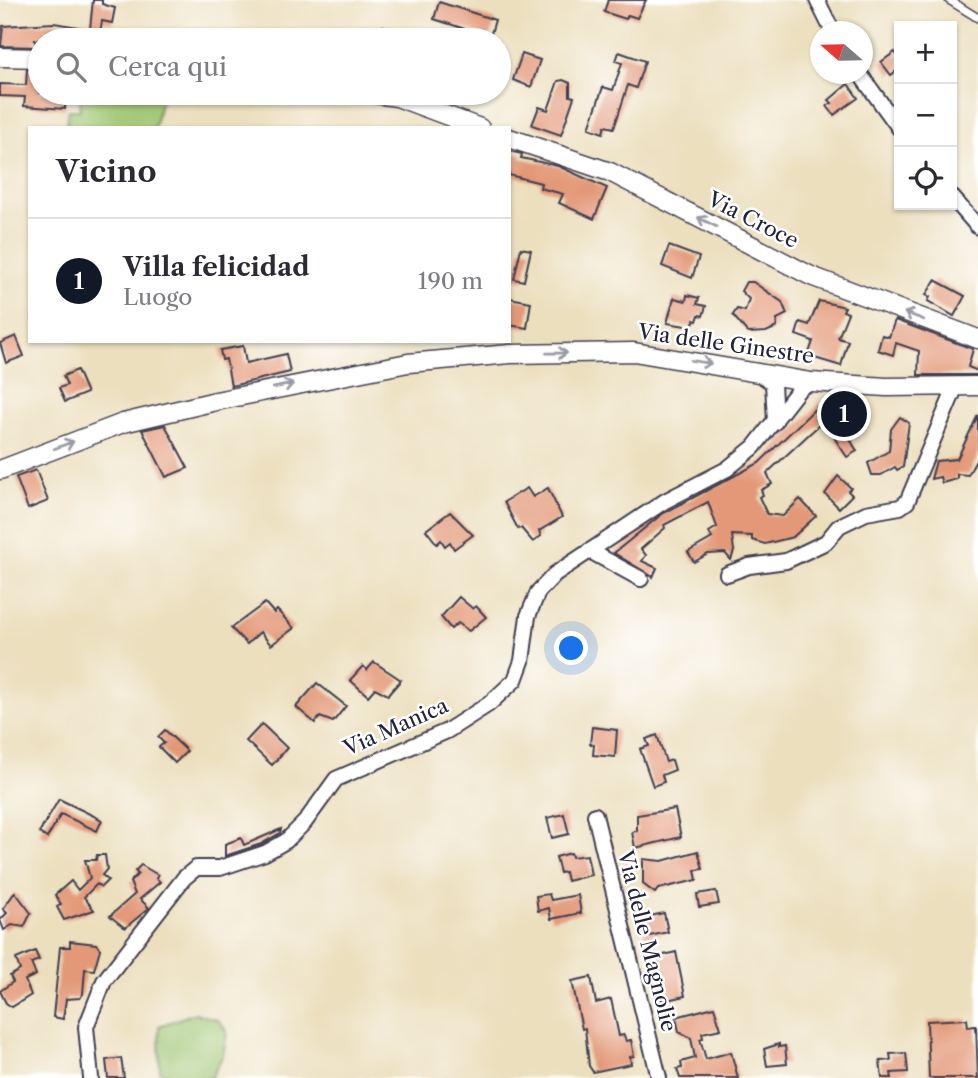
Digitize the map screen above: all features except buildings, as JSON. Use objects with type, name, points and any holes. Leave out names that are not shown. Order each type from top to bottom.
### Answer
[{"type":"street","points":[[817,0],[828,21]]},
{"type":"street","points":[[0,57],[28,58]]},
{"type":"street","points":[[867,84],[894,121]]},
{"type":"street","points":[[418,105],[475,126]]},
{"type":"street","name":"Via Croce","points":[[511,139],[610,172],[811,276],[978,339]]},
{"type":"street","points":[[957,204],[978,227]]},
{"type":"street","name":"Via delle Ginestre","points":[[0,470],[123,423],[313,380],[408,363],[510,354],[634,352],[811,382],[886,387],[978,386]]},
{"type":"street","points":[[757,372],[773,383],[775,422]]},
{"type":"street","name":"Via Manica","points":[[91,1078],[86,1027],[104,981],[184,878],[196,868],[220,868],[265,853],[286,841],[305,822],[336,779],[447,731],[489,704],[515,680],[522,661],[528,616],[538,592],[555,574],[665,501],[727,469],[754,447],[800,388],[811,382]]},
{"type":"street","points":[[727,575],[748,566],[786,561],[826,542],[839,526],[866,513],[900,507],[906,502],[956,386]]},
{"type":"street","points":[[590,551],[641,579]]},
{"type":"street","name":"Via delle Magnolie","points":[[595,815],[659,1078]]},
{"type":"lane","points":[[949,0],[978,18]]},
{"type":"green space","points":[[80,105],[160,105],[155,126],[67,126],[68,110],[80,110]]},
{"type":"green space","points":[[195,1013],[218,1020],[227,1032],[223,1055],[211,1078],[171,1078],[172,1075],[160,1072],[159,1026]]},
{"type":"place","name":"Villa felicidad","points":[[844,414]]}]
